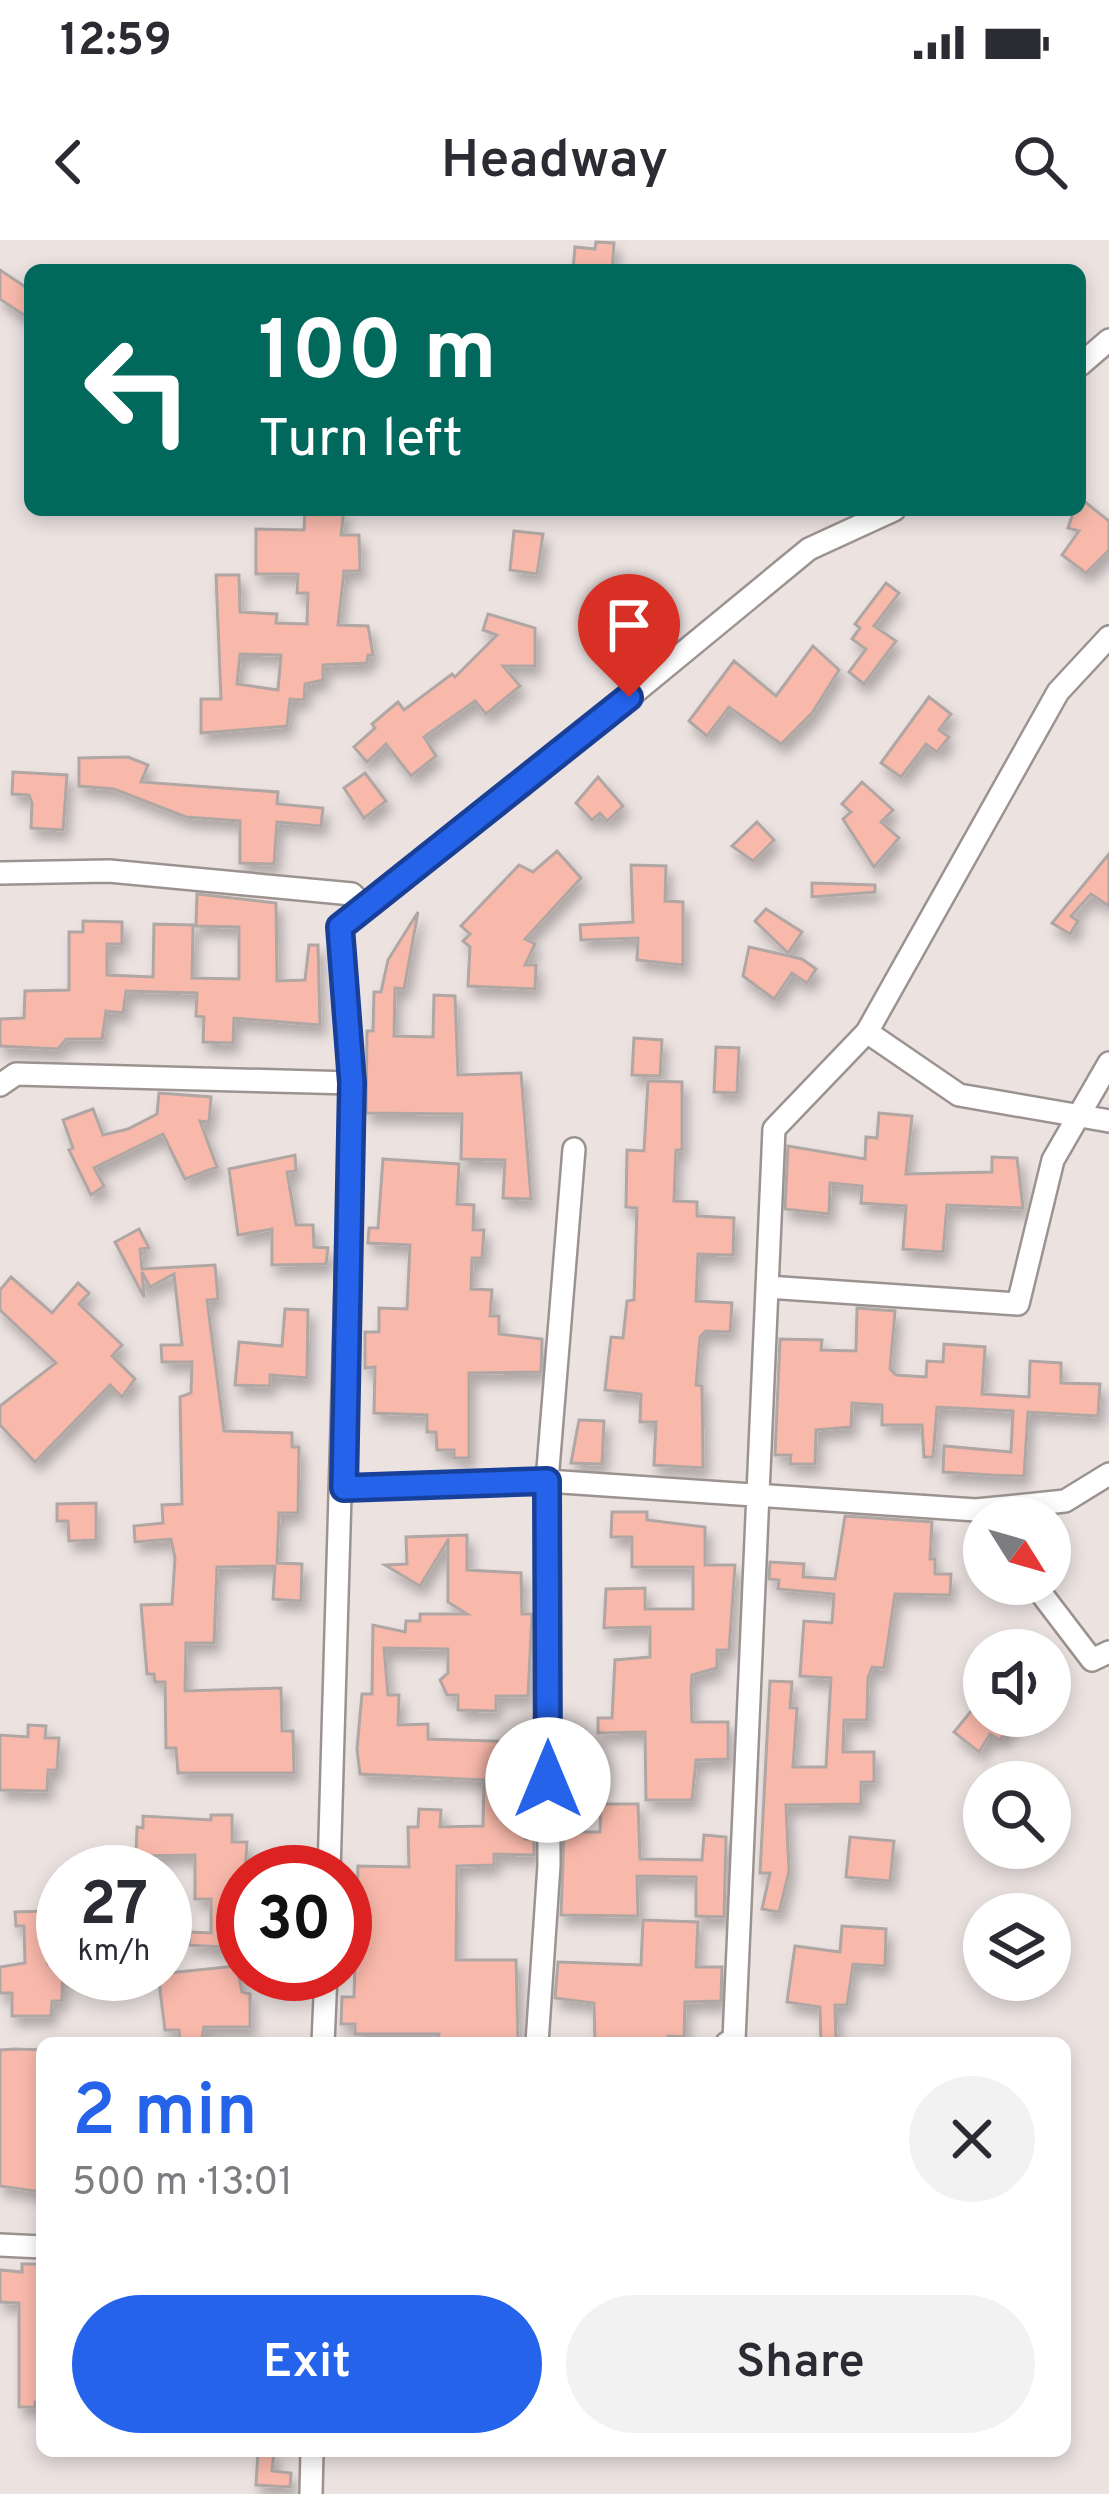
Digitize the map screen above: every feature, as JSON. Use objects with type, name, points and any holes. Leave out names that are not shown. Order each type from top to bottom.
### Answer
[{"type":"street","points":[[1086,360],[1109,340]]},
{"type":"street","points":[[330,1845],[344,1488],[352,1083],[340,927],[808,549],[881,516]]},
{"type":"street","points":[[734,2037],[774,1129],[867,1032],[1058,692],[1109,637]]},
{"type":"street","points":[[0,873],[109,871],[352,894],[365,908]]},
{"type":"street","points":[[867,1032],[959,1096],[1109,1121]]},
{"type":"street","points":[[767,1287],[1018,1304],[1053,1160],[1109,1063]]},
{"type":"street","points":[[0,1084],[16,1074],[352,1083]]},
{"type":"street","points":[[537,2037],[549,1865],[547,1481],[574,1149]]},
{"type":"street","points":[[1071,1498],[1109,1474]]},
{"type":"street","points":[[344,1488],[547,1481],[758,1493],[963,1513]]},
{"type":"street","points":[[1050,1605],[1092,1660],[1109,1652]]},
{"type":"street","points":[[323,2037],[325,2001]]},
{"type":"street","points":[[0,2245],[36,2247]]},
{"type":"street","points":[[311,2494],[312,2457]]},
{"type":"building","points":[[596,242],[614,243],[612,264],[574,264],[575,247],[595,249]]},
{"type":"building","points":[[0,270],[24,286],[24,315],[0,299]]},
{"type":"building","points":[[1086,503],[1109,521],[1109,550],[1086,573],[1062,555],[1079,531],[1068,528],[1072,516],[1086,516]]},
{"type":"building","points":[[305,516],[343,516],[341,535],[359,535],[360,571],[344,571],[338,625],[368,626],[373,655],[368,655],[367,663],[323,665],[323,680],[305,684],[304,700],[290,699],[287,726],[201,733],[201,699],[221,699],[216,575],[239,575],[240,612],[277,614],[276,623],[307,624],[308,593],[297,593],[298,574],[256,574],[256,529],[304,530]],"holes":[[[240,654],[281,655],[278,690],[237,684]]]},
{"type":"building","points":[[514,531],[543,534],[537,574],[510,570]]},
{"type":"building","points":[[886,583],[899,593],[874,626],[896,641],[864,684],[849,672],[866,649],[852,639],[860,628],[855,624]]},
{"type":"building","points":[[488,614],[535,628],[535,666],[503,666],[520,686],[486,714],[475,701],[424,737],[436,756],[411,776],[386,744],[367,762],[354,747],[375,728],[372,724],[398,702],[404,710],[452,674],[455,677],[497,635],[483,630]]},
{"type":"building","points":[[813,646],[839,670],[812,713],[781,744],[729,707],[707,736],[689,721],[734,661],[776,696]]},
{"type":"building","points":[[929,697],[951,714],[939,730],[949,737],[937,752],[926,744],[901,777],[881,763]]},
{"type":"building","points":[[128,757],[148,765],[141,782],[278,792],[277,804],[323,808],[321,826],[277,822],[274,864],[240,863],[240,821],[186,817],[114,789],[79,786],[79,758]]},
{"type":"building","points":[[13,772],[67,775],[63,830],[31,828],[32,803],[29,795],[12,794]]},
{"type":"building","points":[[365,773],[386,801],[364,818],[344,788]]},
{"type":"building","points":[[598,777],[623,806],[607,821],[600,813],[592,820],[576,803]]},
{"type":"building","points":[[862,782],[893,810],[881,822],[899,838],[874,867],[843,819],[851,812],[842,804]]},
{"type":"building","points":[[757,822],[774,840],[753,861],[732,846]]},
{"type":"building","points":[[557,851],[581,878],[525,939],[535,944],[525,965],[536,965],[535,989],[468,986],[470,947],[463,941],[470,934],[461,926],[519,865],[533,872]]},
{"type":"building","points":[[1109,854],[1109,906],[1091,894],[1071,916],[1078,921],[1070,934],[1052,923]]},
{"type":"building","points":[[631,865],[666,866],[665,901],[683,902],[683,965],[637,960],[638,938],[581,940],[580,925],[633,922]]},
{"type":"building","points":[[812,883],[875,885],[875,892],[812,897]]},
{"type":"building","points":[[197,894],[276,903],[277,981],[305,980],[309,945],[318,945],[320,1025],[234,1018],[233,1043],[203,1042],[204,1017],[196,1016],[197,993],[126,991],[123,1013],[106,1011],[102,1039],[66,1039],[58,1049],[0,1046],[0,1019],[24,1018],[25,991],[69,990],[69,932],[83,932],[83,921],[122,922],[122,944],[107,944],[107,975],[153,977],[154,924],[193,925],[192,978],[239,979],[239,927],[196,926]]},
{"type":"building","points":[[766,909],[802,932],[788,953],[755,921]]},
{"type":"building","points":[[418,912],[404,989],[395,988],[394,1036],[433,1037],[434,995],[455,996],[458,1075],[521,1073],[531,1199],[503,1198],[505,1160],[461,1159],[462,1114],[366,1113],[367,1031],[373,1031],[374,992],[381,992],[388,960]]},
{"type":"building","points":[[749,947],[802,959],[816,969],[807,983],[792,973],[774,999],[743,976]]},
{"type":"building","points":[[634,1038],[662,1040],[660,1076],[632,1075]]},
{"type":"building","points":[[716,1047],[739,1048],[737,1093],[714,1092]]},
{"type":"building","points":[[648,1081],[682,1082],[682,1150],[676,1150],[674,1201],[697,1202],[697,1216],[734,1218],[733,1255],[698,1254],[696,1301],[732,1303],[730,1332],[706,1331],[700,1337],[696,1385],[702,1386],[703,1468],[654,1465],[656,1422],[640,1422],[641,1394],[605,1390],[611,1337],[623,1338],[627,1301],[634,1300],[637,1208],[626,1207],[627,1150],[644,1151]]},
{"type":"building","points":[[159,1093],[211,1097],[209,1122],[200,1121],[217,1167],[185,1179],[163,1134],[94,1168],[104,1186],[91,1195],[69,1150],[73,1148],[63,1120],[93,1109],[103,1135],[128,1129],[157,1114]]},
{"type":"building","points":[[879,1113],[912,1116],[906,1174],[992,1172],[992,1157],[1017,1158],[1023,1208],[947,1205],[943,1252],[903,1249],[906,1206],[861,1203],[862,1186],[830,1183],[829,1214],[785,1209],[788,1146],[865,1159],[866,1137],[877,1138]]},
{"type":"building","points":[[295,1155],[296,1171],[287,1172],[296,1225],[313,1225],[314,1247],[328,1248],[326,1264],[272,1265],[272,1229],[238,1235],[229,1169]]},
{"type":"building","points":[[383,1159],[459,1164],[457,1204],[474,1205],[473,1230],[484,1230],[482,1258],[472,1258],[471,1289],[492,1290],[490,1316],[499,1316],[499,1334],[542,1339],[541,1372],[469,1373],[469,1458],[454,1458],[454,1450],[437,1450],[436,1432],[427,1432],[427,1415],[374,1413],[375,1367],[365,1368],[365,1332],[379,1332],[379,1308],[407,1309],[410,1245],[368,1243],[369,1228],[378,1228]]},
{"type":"building","points":[[139,1229],[149,1248],[140,1249],[142,1269],[215,1265],[218,1299],[207,1300],[224,1431],[292,1433],[292,1447],[299,1447],[298,1513],[279,1513],[277,1563],[302,1564],[301,1601],[273,1599],[275,1566],[217,1567],[214,1643],[186,1643],[185,1691],[281,1688],[282,1731],[293,1731],[294,1773],[178,1773],[176,1748],[166,1748],[165,1682],[155,1682],[154,1674],[147,1674],[141,1605],[172,1604],[175,1558],[171,1539],[135,1542],[134,1526],[163,1523],[162,1505],[182,1504],[180,1397],[191,1393],[192,1362],[162,1362],[161,1345],[182,1345],[174,1274],[150,1287],[142,1272],[144,1297],[115,1242]]},
{"type":"building","points":[[11,1277],[52,1313],[78,1283],[89,1293],[79,1304],[122,1345],[112,1356],[135,1379],[122,1397],[110,1385],[35,1462],[0,1425],[0,1406],[56,1363],[0,1310],[0,1290]]},
{"type":"building","points":[[857,1308],[895,1311],[890,1369],[896,1375],[926,1377],[927,1361],[943,1362],[944,1344],[985,1347],[982,1394],[1029,1397],[1030,1361],[1061,1363],[1061,1383],[1100,1384],[1098,1416],[1028,1412],[1024,1476],[992,1475],[943,1472],[944,1446],[1011,1452],[1013,1411],[937,1407],[933,1457],[924,1457],[922,1425],[882,1425],[882,1405],[852,1403],[851,1427],[816,1430],[815,1464],[790,1464],[791,1455],[775,1455],[780,1339],[822,1340],[821,1350],[856,1351]]},
{"type":"building","points":[[285,1309],[308,1310],[307,1378],[270,1375],[270,1386],[235,1385],[239,1342],[282,1346]]},
{"type":"building","points":[[579,1420],[604,1421],[602,1464],[571,1463]]},
{"type":"building","points":[[96,1503],[96,1540],[69,1541],[68,1521],[57,1521],[57,1504]]},
{"type":"building","points":[[612,1512],[647,1512],[647,1520],[705,1527],[705,1565],[735,1565],[729,1650],[717,1650],[717,1668],[692,1675],[691,1689],[692,1722],[728,1722],[728,1759],[696,1760],[692,1800],[646,1800],[645,1732],[598,1733],[598,1718],[612,1718],[615,1660],[650,1657],[650,1627],[604,1628],[606,1589],[645,1588],[645,1609],[693,1609],[693,1567],[632,1567],[632,1537],[611,1537]]},
{"type":"building","points":[[845,1516],[932,1522],[930,1559],[935,1559],[935,1574],[951,1574],[950,1595],[895,1594],[884,1668],[872,1667],[868,1678],[867,1720],[844,1720],[843,1752],[874,1752],[874,1782],[861,1782],[861,1804],[786,1805],[789,1871],[779,1912],[762,1909],[770,1873],[760,1873],[770,1681],[792,1682],[790,1708],[797,1708],[793,1767],[826,1767],[831,1678],[800,1676],[804,1621],[832,1623],[834,1594],[778,1589],[779,1580],[769,1579],[770,1562],[804,1564],[803,1577],[835,1579]]},
{"type":"building","points":[[467,1535],[467,1570],[521,1573],[522,1614],[532,1614],[528,1696],[496,1696],[496,1711],[458,1710],[458,1695],[447,1695],[440,1680],[448,1673],[448,1649],[384,1648],[388,1695],[399,1695],[398,1725],[428,1724],[428,1739],[528,1742],[525,1839],[534,1839],[534,1855],[494,1854],[494,1865],[457,1866],[456,1960],[516,1960],[518,2037],[355,2034],[355,2024],[341,2024],[342,2001],[372,2001],[372,1866],[409,1867],[408,1827],[418,1827],[419,1809],[441,1810],[440,1827],[483,1826],[484,1780],[360,1774],[357,1749],[362,1694],[372,1694],[373,1625],[405,1632],[406,1621],[420,1621],[420,1614],[467,1614],[448,1602],[448,1540],[420,1586],[385,1565],[407,1564],[406,1537]]},
{"type":"building","points":[[963,1721],[963,1737],[988,1737],[979,1752],[954,1732]]},
{"type":"building","points":[[28,1725],[46,1726],[45,1738],[59,1738],[57,1770],[48,1770],[47,1791],[0,1790],[0,1735],[28,1737]]},
{"type":"building","points":[[563,1758],[593,1758],[592,1797],[564,1797]]},
{"type":"building","points":[[601,1804],[638,1804],[640,1859],[702,1860],[704,1835],[726,1837],[724,1917],[696,1916],[696,1877],[637,1876],[638,1916],[561,1915],[564,1832],[600,1832]]},
{"type":"building","points":[[211,1815],[232,1815],[232,1842],[247,1842],[216,1845],[216,1947],[192,1945],[192,1932],[211,1933],[211,1899],[195,1899],[192,1845],[136,1845],[143,1816],[211,1820]]},
{"type":"building","points":[[850,1837],[894,1841],[890,1881],[846,1877]]},
{"type":"building","points":[[36,1911],[36,2001],[52,2001],[51,2016],[12,2016],[12,1993],[0,1993],[0,1967],[25,1963],[24,1926],[16,1926],[15,1912]]},
{"type":"building","points":[[643,1920],[698,1922],[696,1967],[722,1967],[721,2001],[685,2002],[684,2037],[595,2037],[594,2003],[555,1998],[558,1962],[641,1965]]},
{"type":"building","points":[[842,1926],[886,1929],[885,1966],[853,1964],[847,2005],[835,2005],[836,2037],[821,2037],[820,2007],[787,2002],[795,1946],[840,1952]]},
{"type":"building","points":[[216,1968],[216,2001],[250,2001],[250,2027],[204,2027],[202,2037],[180,2037],[179,2030],[165,2030],[161,2001],[192,2001],[192,1971]]},
{"type":"building","points":[[0,2050],[36,2050],[36,2191],[0,2186]]},
{"type":"building","points":[[22,2264],[36,2264],[35,2407],[19,2407],[19,2303],[0,2302],[0,2270],[22,2272]]},
{"type":"building","points":[[258,2457],[273,2457],[272,2471],[291,2473],[290,2487],[256,2485]]},
{"type":"route","points":[[548,1780],[547,1481],[344,1488],[352,1083],[340,927],[629,697]]}]
